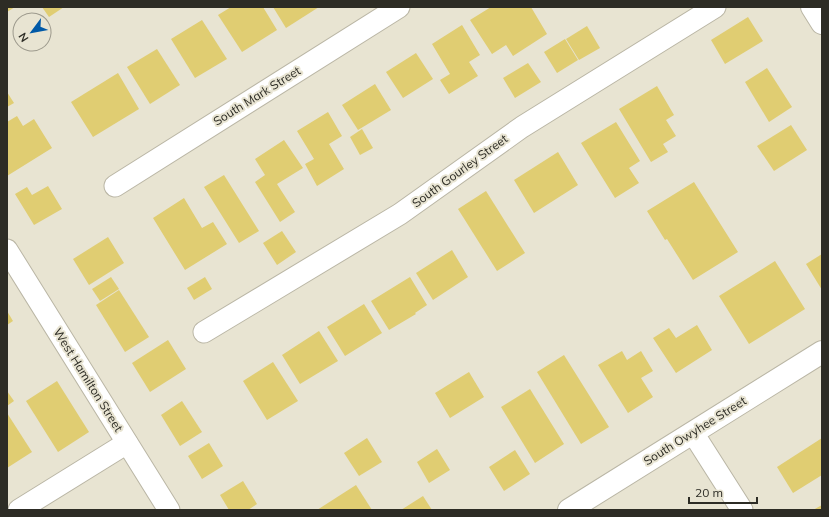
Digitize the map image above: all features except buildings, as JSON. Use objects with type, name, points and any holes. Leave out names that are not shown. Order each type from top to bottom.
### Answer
[{"type":"street","name":"South Mark Street","points":[[115,186],[399,7]]},
{"type":"street","name":"South Gourley Street","points":[[204,332],[400,214],[522,127],[715,7]]},
{"type":"street","points":[[812,7],[822,23]]},
{"type":"street","name":"West Hamilton Street","points":[[7,250],[169,510]]},
{"type":"street","name":"South Owyhee Street","points":[[569,510],[822,352]]},
{"type":"street","points":[[693,433],[742,510]]},
{"type":"street","points":[[19,510],[127,443]]}]
